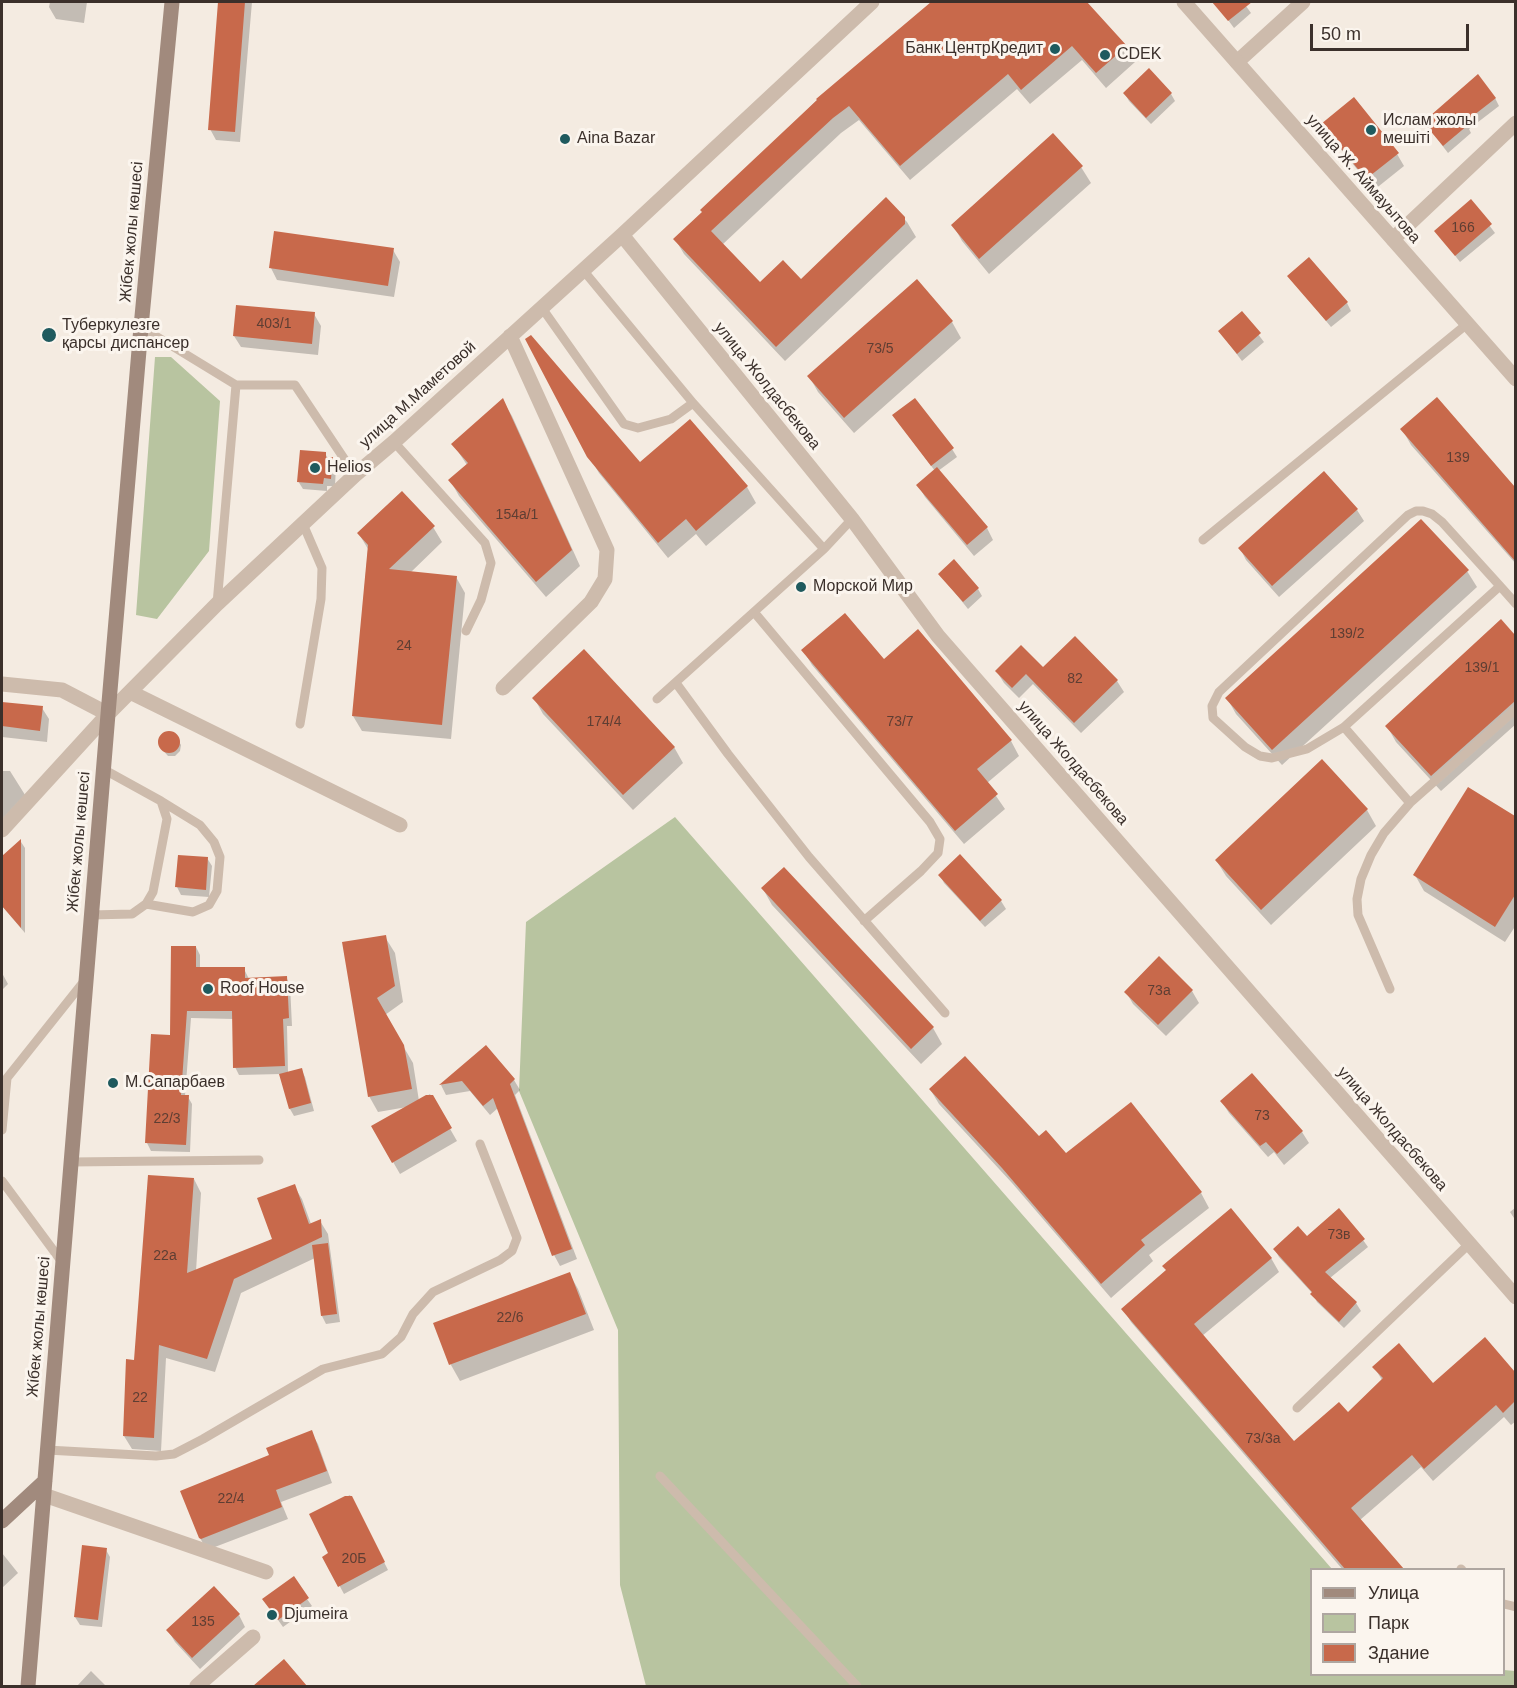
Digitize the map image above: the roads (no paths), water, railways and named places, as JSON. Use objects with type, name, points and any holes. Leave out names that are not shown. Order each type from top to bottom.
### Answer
[{"type":"main road","name":"Жібек жолы көшесі","points":[[28,1686],[85,979],[141,327],[172,2]]},
{"type":"main road","points":[[2,1521],[44,1488]]},
{"type":"street","name":"улица М.Маметовой","points":[[2,830],[108,714],[217,604],[355,475],[622,236],[873,2]]},
{"type":"street","name":"улица Ж. Аймауытова","points":[[1184,2],[1515,379]]},
{"type":"street","points":[[1237,62],[1303,2]]},
{"type":"street","points":[[1393,239],[1515,123]]},
{"type":"street","name":"улица Жолдасбекова","points":[[622,236],[852,519],[938,636],[1515,1297]]},
{"type":"street","points":[[503,688],[591,602],[605,579],[607,550],[510,336]]},
{"type":"street","points":[[2,684],[62,690],[108,714]]},
{"type":"street","points":[[130,692],[400,825]]},
{"type":"street","points":[[44,1488],[266,1572]]},
{"type":"street","points":[[197,1686],[253,1637]]},
{"type":"lane","points":[[583,270],[693,403],[824,549]]},
{"type":"lane","points":[[542,308],[624,424],[638,428],[670,419],[693,403]]},
{"type":"lane","points":[[1203,540],[1467,324]]},
{"type":"lane","points":[[141,327],[236,385],[295,385],[355,475]]},
{"type":"lane","points":[[217,604],[236,385]]},
{"type":"lane","points":[[394,442],[485,543],[491,562],[481,600],[466,631]]},
{"type":"lane","points":[[1500,586],[1344,727],[1307,749],[1272,758],[1260,756],[1245,747],[1213,718],[1212,706],[1219,692],[1408,515],[1416,511],[1423,510],[1442,522],[1500,586],[1515,604]]},
{"type":"lane","points":[[657,699],[824,549],[852,519]]},
{"type":"lane","points":[[300,724],[321,599],[322,568],[303,524]]},
{"type":"lane","points":[[754,612],[930,822],[939,839],[938,853],[864,921]]},
{"type":"lane","points":[[676,683],[780,819],[864,921],[945,1013]]},
{"type":"lane","points":[[1390,989],[1358,915],[1357,899],[1361,879],[1371,855],[1384,833],[1410,803],[1515,709]]},
{"type":"lane","points":[[1344,727],[1410,803]]},
{"type":"lane","points":[[103,769],[200,825],[214,842],[220,857],[218,891],[209,905],[193,912],[146,904]]},
{"type":"lane","points":[[91,915],[132,914],[146,904],[153,892],[167,819],[161,801]]},
{"type":"lane","points":[[2,1130],[4,1078],[85,979]]},
{"type":"lane","points":[[48,1450],[156,1456],[174,1454],[323,1369],[382,1354],[401,1337],[413,1314],[433,1292],[500,1260],[512,1251],[517,1238],[480,1144]]},
{"type":"lane","points":[[70,1162],[259,1160]]},
{"type":"lane","points":[[2,1181],[62,1262]]},
{"type":"lane","points":[[1297,1408],[1468,1245]]},
{"type":"lane","points":[[660,1476],[857,1686]]},
{"type":"place","name":"Банк ЦентрКредит","points":[[1055,49]]},
{"type":"place","name":"CDEK","points":[[1105,55]]},
{"type":"place","name":"Ислам жолы мешіті","points":[[1371,130]]},
{"type":"place","name":"Aina Bazar","points":[[565,139]]},
{"type":"place","name":"Туберкулезге қарсы диспансер","points":[[49,335]]},
{"type":"place","name":"Helios","points":[[315,468]]},
{"type":"place","name":"Морской Мир","points":[[801,587]]},
{"type":"place","name":"Roof House","points":[[208,989]]},
{"type":"place","name":"М.Сапарбаев","points":[[113,1083]]},
{"type":"place","name":"Djumeira","points":[[272,1615]]}]
